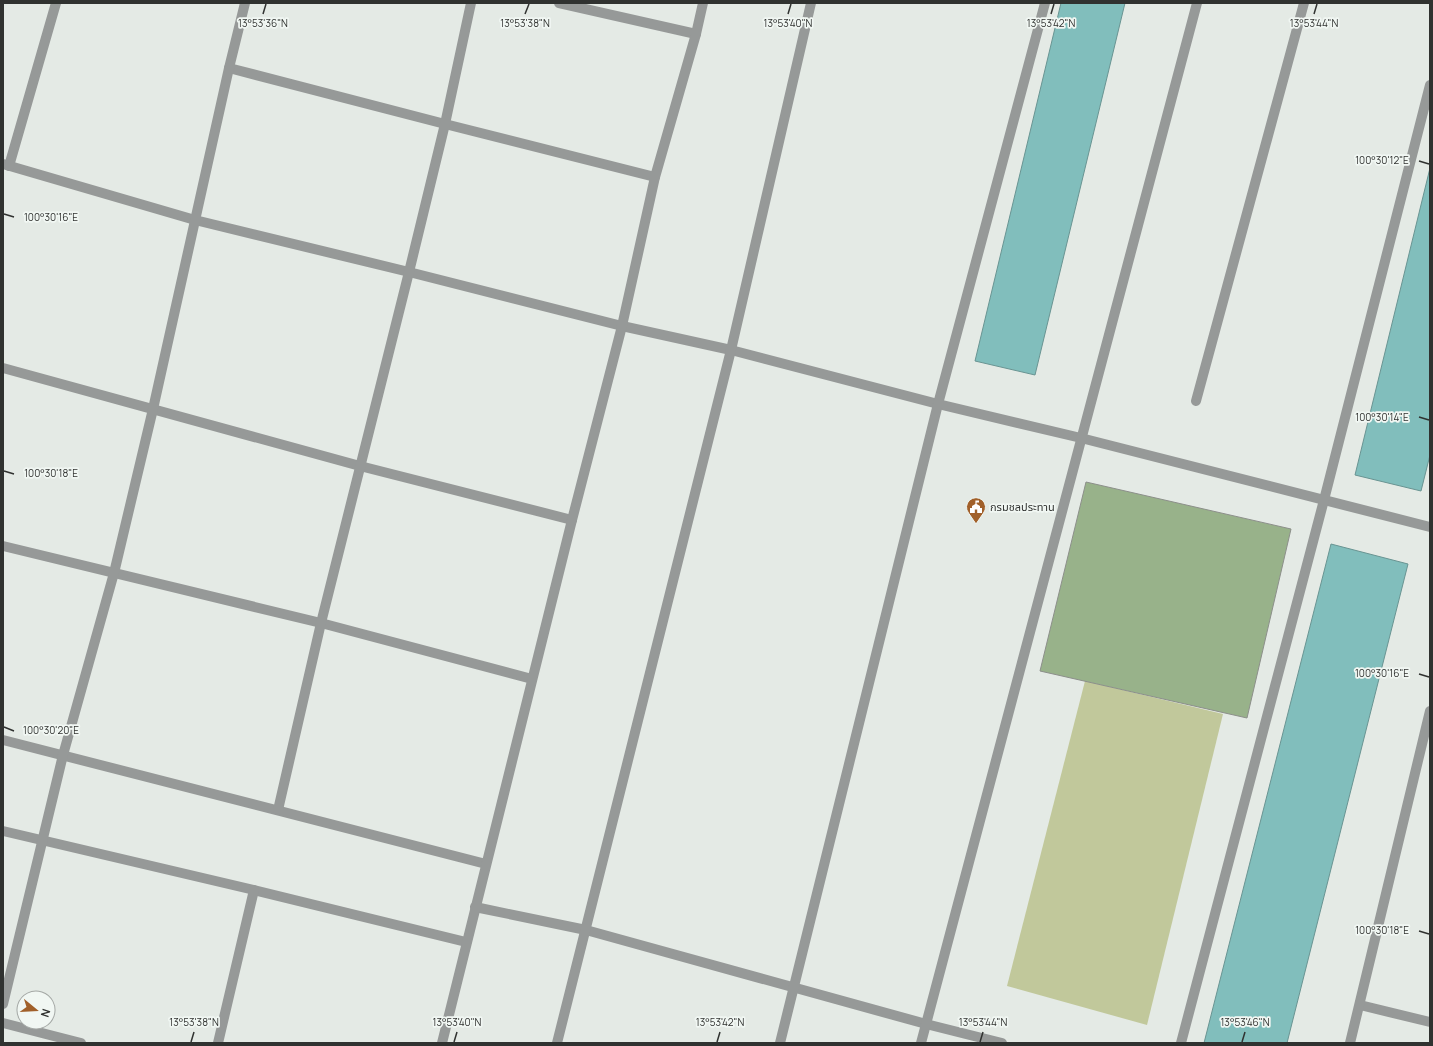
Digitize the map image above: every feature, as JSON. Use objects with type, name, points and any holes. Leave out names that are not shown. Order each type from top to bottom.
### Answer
[{"type":"street","points":[[56,3],[6,165],[195,220],[410,272],[622,326],[731,350],[938,404],[1081,438],[1430,527]]},
{"type":"street","points":[[3,1004],[63,755],[114,573],[153,409],[229,68],[245,3]]},
{"type":"street","points":[[278,810],[320,623],[410,272],[445,124],[471,3]]},
{"type":"street","points":[[559,3],[696,34]]},
{"type":"street","points":[[442,1043],[532,679],[622,326],[655,177],[696,34],[703,3]]},
{"type":"street","points":[[558,1043],[731,350],[812,3]]},
{"type":"street","points":[[780,1043],[938,404],[1045,3]]},
{"type":"street","points":[[921,1043],[1197,3]]},
{"type":"street","points":[[1196,401],[1304,3]]},
{"type":"street","points":[[229,68],[655,177]]},
{"type":"street","points":[[1181,1043],[1324,500],[1430,85]]},
{"type":"street","points":[[3,368],[360,466],[572,520]]},
{"type":"street","points":[[3,546],[320,623],[532,679]]},
{"type":"street","points":[[1350,1043],[1430,711]]},
{"type":"street","points":[[3,740],[486,864]]},
{"type":"street","points":[[3,831],[466,942]]},
{"type":"street","points":[[218,1043],[254,890]]},
{"type":"street","points":[[475,907],[586,930],[926,1024],[1002,1043]]},
{"type":"street","points":[[1360,1005],[1430,1022]]},
{"type":"street","points":[[3,1023],[81,1043]]},
{"type":"green space","points":[[1085,681],[1223,714],[1147,1025],[1007,986]]},
{"type":"water","points":[[1061,3],[1125,3],[1035,375],[975,361]]},
{"type":"water","points":[[1430,168],[1430,455],[1421,491],[1355,475]]},
{"type":"water","points":[[1331,544],[1408,564],[1287,1043],[1204,1043]]},
{"type":"building","points":[[1086,482],[1291,529],[1247,718],[1040,671]]},
{"type":"place","name":"กรมชลประทาน","points":[[976,524]]}]
